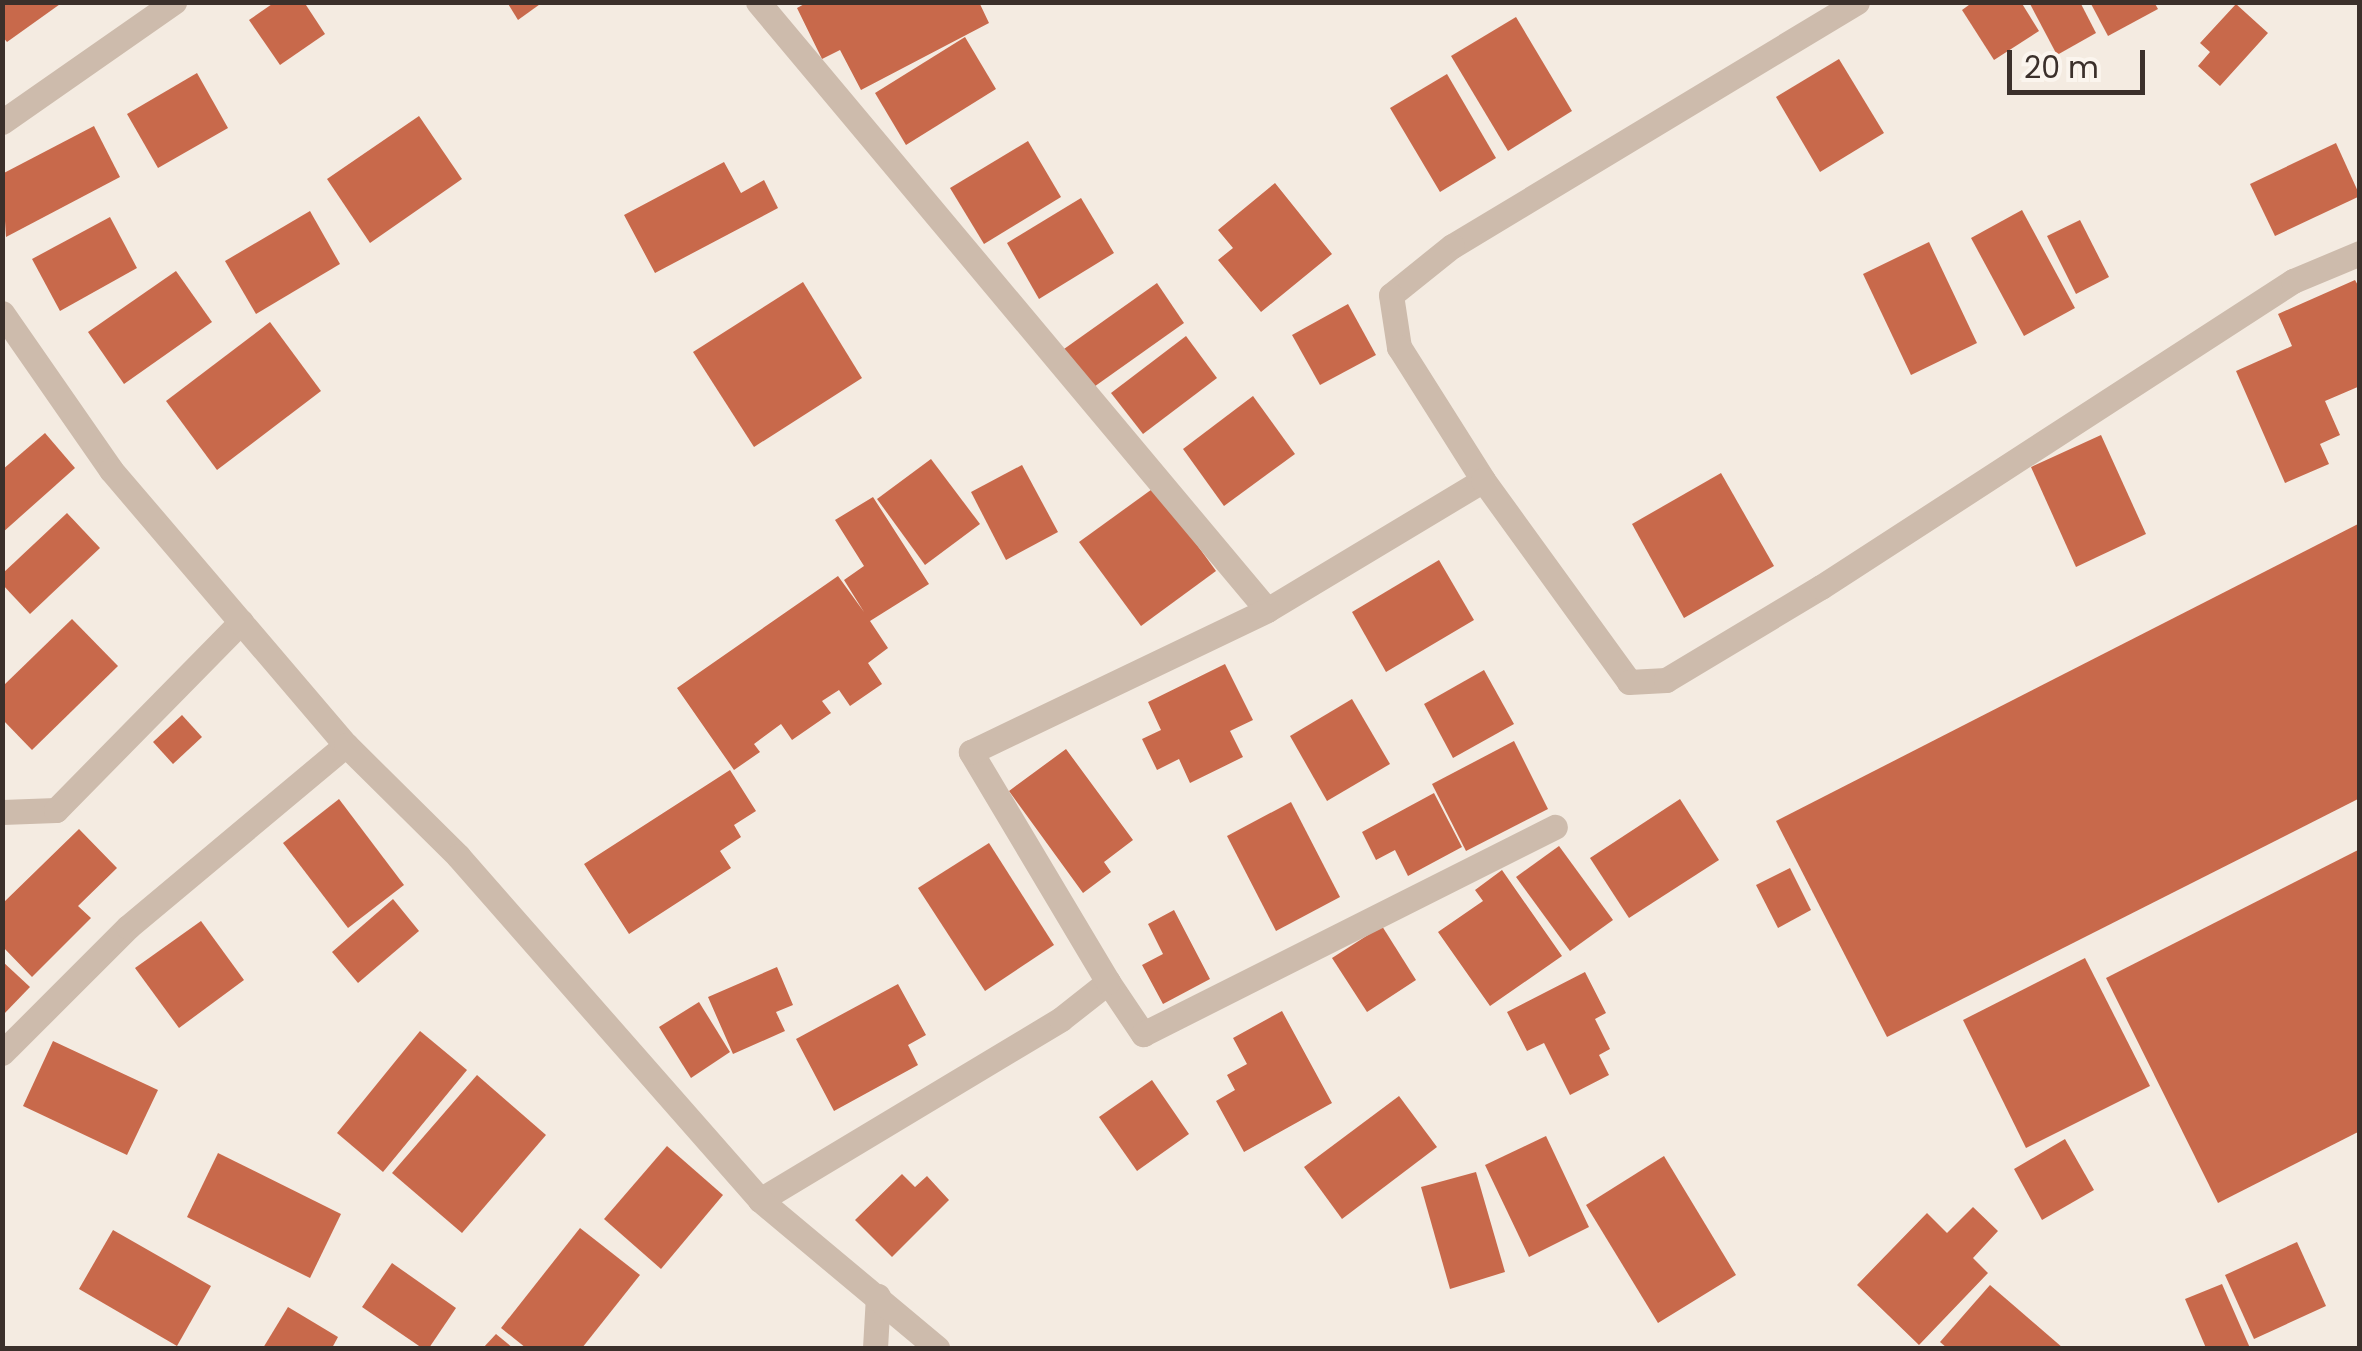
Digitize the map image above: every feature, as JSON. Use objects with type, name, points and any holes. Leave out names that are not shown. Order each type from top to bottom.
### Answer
[{"type":"street","points":[[2,122],[174,2]]},
{"type":"street","points":[[758,2],[1267,610]]},
{"type":"street","points":[[1856,2],[1452,246],[1391,295],[1399,347],[1483,480],[1630,682],[1666,680],[1821,588],[2293,282],[2360,254]]},
{"type":"street","points":[[2,312],[112,470],[346,745],[458,856],[760,1200],[938,1348]]},
{"type":"street","points":[[1483,480],[1267,610],[971,752],[1108,982],[1144,1034],[1554,827]]},
{"type":"street","points":[[2,812],[56,810],[241,622]]},
{"type":"street","points":[[2,1053],[128,927],[346,745]]},
{"type":"street","points":[[760,1200],[1061,1019],[1108,982]]},
{"type":"street","points":[[875,1348],[878,1296]]},
{"type":"building","points":[[2,2],[63,2],[7,42],[2,36]]},
{"type":"building","points":[[275,2],[304,2],[325,34],[280,65],[249,20]]},
{"type":"building","points":[[507,2],[543,2],[518,20]]},
{"type":"building","points":[[808,2],[979,2],[989,23],[861,90],[840,50],[822,59],[797,8]]},
{"type":"building","points":[[1973,2],[2021,2],[2039,31],[1994,60],[1962,10]]},
{"type":"building","points":[[2029,2],[2080,2],[2096,33],[2057,55]]},
{"type":"building","points":[[2090,2],[2154,2],[2158,9],[2108,36]]},
{"type":"building","points":[[2236,4],[2268,33],[2220,86],[2198,66],[2210,52],[2200,43]]},
{"type":"building","points":[[1516,17],[1572,111],[1508,151],[1451,56]]},
{"type":"building","points":[[965,37],[996,89],[906,145],[875,93]]},
{"type":"building","points":[[1839,59],[1884,133],[1820,172],[1776,97]]},
{"type":"building","points":[[197,73],[228,128],[158,168],[127,114]]},
{"type":"building","points":[[1447,74],[1496,158],[1440,192],[1390,108]]},
{"type":"building","points":[[419,116],[462,179],[370,243],[327,179]]},
{"type":"building","points":[[94,126],[120,177],[6,237],[2,174]]},
{"type":"building","points":[[1028,141],[1061,197],[984,244],[950,188]]},
{"type":"building","points":[[2336,143],[2360,196],[2275,236],[2250,184]]},
{"type":"building","points":[[724,162],[741,193],[764,180],[778,208],[655,273],[624,215]]},
{"type":"building","points":[[1275,183],[1332,254],[1261,312],[1218,260],[1233,248],[1218,230]]},
{"type":"building","points":[[1081,198],[1114,253],[1039,299],[1007,243]]},
{"type":"building","points":[[2022,210],[2075,308],[2024,336],[1971,238]]},
{"type":"building","points":[[310,211],[340,264],[256,314],[225,261]]},
{"type":"building","points":[[110,217],[137,268],[60,311],[32,259]]},
{"type":"building","points":[[2080,220],[2109,277],[2076,294],[2047,236]]},
{"type":"building","points":[[1929,242],[1977,343],[1911,375],[1863,274]]},
{"type":"building","points":[[176,271],[212,322],[124,384],[88,332]]},
{"type":"building","points":[[2355,280],[2360,289],[2360,386],[2325,401],[2340,435],[2320,444],[2329,464],[2285,483],[2236,371],[2292,346],[2278,314]]},
{"type":"building","points":[[803,282],[862,378],[754,447],[693,352]]},
{"type":"building","points":[[1157,283],[1184,323],[1091,389],[1064,349]]},
{"type":"building","points":[[1348,304],[1376,355],[1320,385],[1292,335]]},
{"type":"building","points":[[270,322],[321,391],[217,470],[166,401]]},
{"type":"building","points":[[1186,336],[1217,378],[1143,434],[1111,393]]},
{"type":"building","points":[[1253,396],[1295,454],[1224,506],[1183,449]]},
{"type":"building","points":[[45,433],[75,468],[2,533],[2,470]]},
{"type":"building","points":[[2101,435],[2146,534],[2076,567],[2031,467]]},
{"type":"building","points":[[931,459],[980,524],[925,565],[877,499]]},
{"type":"building","points":[[1022,465],[1058,532],[1006,560],[971,492]]},
{"type":"building","points":[[1721,473],[1774,566],[1684,618],[1632,524]]},
{"type":"building","points":[[1155,487],[1216,571],[1141,626],[1079,542]]},
{"type":"building","points":[[873,497],[929,584],[870,621],[888,648],[868,663],[882,684],[850,706],[839,690],[822,701],[831,713],[792,740],[781,724],[754,744],[760,752],[734,770],[677,688],[838,576],[864,612],[844,580],[864,566],[835,520]]},
{"type":"building","points":[[67,513],[100,548],[30,614],[2,584],[2,574]]},
{"type":"building","points":[[2360,523],[2360,798],[1887,1037],[1776,821]]},
{"type":"building","points":[[1439,560],[1474,620],[1386,672],[1352,612]]},
{"type":"building","points":[[72,619],[118,666],[32,750],[3,720],[3,686]]},
{"type":"building","points":[[1225,664],[1253,720],[1230,731],[1243,757],[1190,783],[1179,759],[1157,770],[1142,739],[1161,730],[1148,702]]},
{"type":"building","points":[[1484,670],[1514,724],[1453,758],[1424,704]]},
{"type":"building","points":[[1352,699],[1390,764],[1327,801],[1290,736]]},
{"type":"building","points":[[182,715],[202,737],[173,764],[153,742]]},
{"type":"building","points":[[1514,741],[1548,809],[1466,851],[1432,784]]},
{"type":"building","points":[[1066,749],[1133,840],[1104,862],[1111,872],[1083,893],[1009,791]]},
{"type":"building","points":[[730,770],[756,811],[734,825],[741,837],[720,851],[731,868],[629,934],[584,864]]},
{"type":"building","points":[[1434,793],[1462,847],[1408,876],[1395,850],[1376,860],[1362,832]]},
{"type":"building","points":[[339,799],[404,885],[348,928],[283,843]]},
{"type":"building","points":[[1680,799],[1719,860],[1629,918],[1590,858]]},
{"type":"building","points":[[1291,802],[1340,897],[1276,931],[1227,836]]},
{"type":"building","points":[[79,829],[117,868],[78,906],[91,918],[32,977],[2,946],[2,904]]},
{"type":"building","points":[[989,843],[1054,945],[985,991],[918,888]]},
{"type":"building","points":[[1559,846],[1613,920],[1570,951],[1516,877]]},
{"type":"building","points":[[2360,849],[2360,1131],[2218,1203],[2106,978]]},
{"type":"building","points":[[1790,868],[1811,910],[1778,928],[1756,885]]},
{"type":"building","points":[[1502,870],[1562,956],[1490,1006],[1438,932],[1483,901],[1475,890]]},
{"type":"building","points":[[393,899],[419,931],[358,983],[332,952]]},
{"type":"building","points":[[1174,910],[1210,979],[1163,1004],[1142,965],[1163,954],[1148,924]]},
{"type":"building","points":[[201,921],[244,980],[179,1028],[135,968]]},
{"type":"building","points":[[1382,926],[1416,980],[1367,1012],[1332,958]]},
{"type":"building","points":[[2085,958],[2150,1086],[2026,1148],[1963,1020]]},
{"type":"building","points":[[2,961],[30,987],[2,1016]]},
{"type":"building","points":[[777,967],[793,1005],[776,1012],[785,1031],[733,1054],[708,997]]},
{"type":"building","points":[[1585,972],[1606,1013],[1595,1019],[1610,1049],[1599,1055],[1609,1075],[1570,1095],[1544,1043],[1527,1051],[1507,1012]]},
{"type":"building","points":[[898,984],[926,1035],[908,1045],[918,1065],[834,1111],[796,1039]]},
{"type":"building","points":[[699,1002],[730,1052],[691,1078],[659,1027]]},
{"type":"building","points":[[1282,1011],[1332,1103],[1244,1152],[1216,1101],[1235,1090],[1227,1075],[1247,1064],[1233,1038]]},
{"type":"building","points":[[420,1031],[467,1070],[383,1172],[337,1133]]},
{"type":"building","points":[[53,1041],[158,1090],[127,1155],[23,1106]]},
{"type":"building","points":[[477,1075],[546,1135],[462,1233],[392,1173]]},
{"type":"building","points":[[1152,1080],[1189,1134],[1137,1171],[1099,1117]]},
{"type":"building","points":[[1399,1096],[1437,1147],[1342,1219],[1304,1167]]},
{"type":"building","points":[[1546,1136],[1589,1227],[1529,1257],[1485,1165]]},
{"type":"building","points":[[2065,1139],[2094,1190],[2042,1220],[2014,1169]]},
{"type":"building","points":[[667,1146],[723,1195],[661,1269],[604,1219]]},
{"type":"building","points":[[218,1153],[341,1214],[310,1278],[187,1217]]},
{"type":"building","points":[[1664,1156],[1736,1275],[1658,1323],[1586,1205]]},
{"type":"building","points":[[1476,1172],[1505,1272],[1450,1289],[1421,1187]]},
{"type":"building","points":[[902,1174],[915,1187],[927,1176],[949,1200],[892,1257],[855,1220]]},
{"type":"building","points":[[1973,1207],[1998,1231],[1973,1258],[1988,1273],[1919,1345],[1857,1285],[1927,1213],[1947,1233]]},
{"type":"building","points":[[580,1228],[640,1275],[582,1348],[526,1348],[501,1328]]},
{"type":"building","points":[[113,1230],[211,1286],[177,1346],[79,1289]]},
{"type":"building","points":[[2297,1242],[2326,1306],[2254,1339],[2225,1275]]},
{"type":"building","points":[[392,1263],[456,1308],[429,1348],[422,1348],[362,1307]]},
{"type":"building","points":[[2222,1284],[2250,1348],[2206,1348],[2185,1299]]},
{"type":"building","points":[[1990,1285],[2063,1348],[1947,1348],[1940,1342]]},
{"type":"building","points":[[288,1307],[338,1337],[332,1348],[263,1348]]},
{"type":"building","points":[[496,1334],[513,1348],[483,1348]]}]
